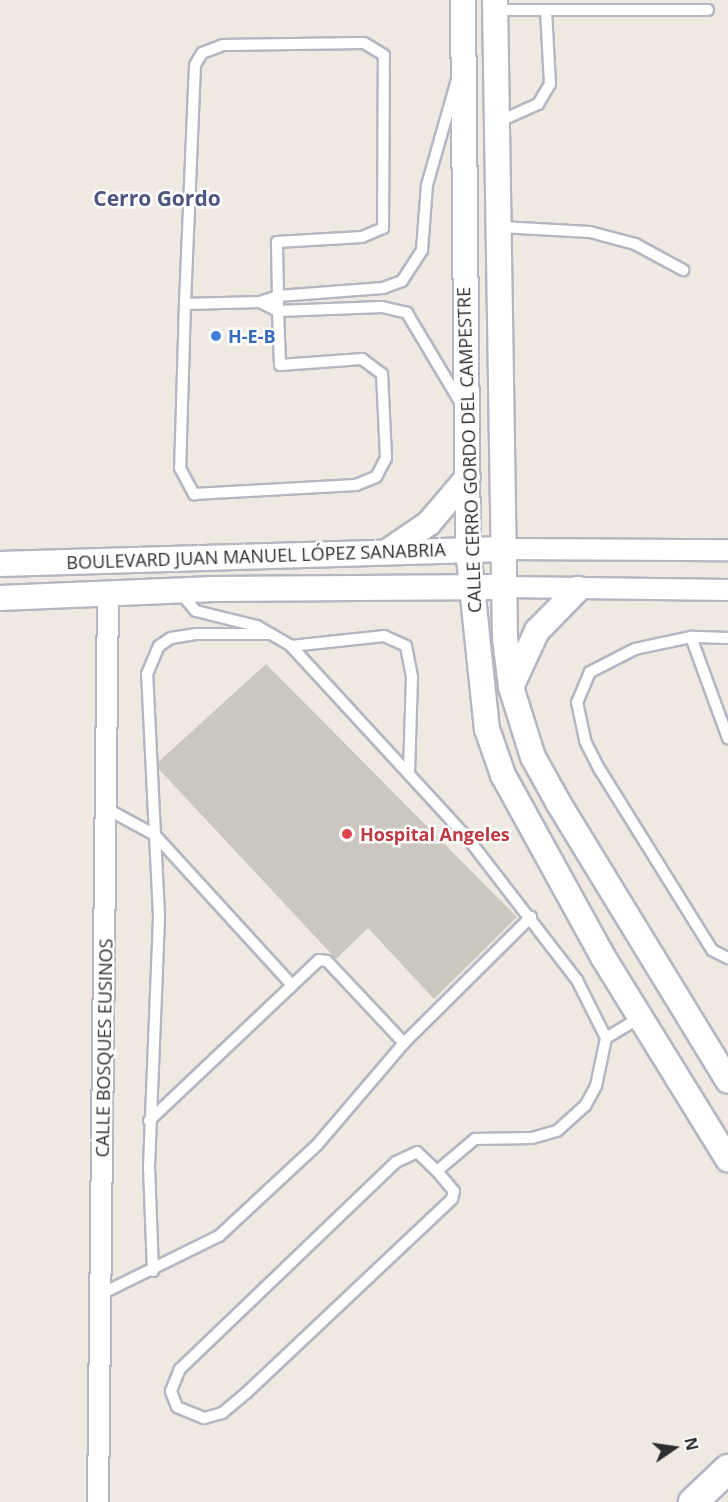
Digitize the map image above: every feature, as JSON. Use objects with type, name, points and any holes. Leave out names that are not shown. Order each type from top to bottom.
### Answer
[{"type":"main road","points":[[693,1502],[728,1469]]},
{"type":"street","name":"CALLE CERRO GORDO DEL CAMPESTRE","points":[[463,0],[468,549],[487,729],[503,775],[641,1017],[728,1160]]},
{"type":"street","name":"CALLE CERRO GORDO DEL CAMPESTRE","points":[[495,5],[500,120],[505,549],[511,687],[533,757],[559,804],[728,1081]]},
{"type":"street","points":[[387,553],[429,523],[468,477]]},
{"type":"street","name":"BOULEVARD JUAN MANUEL LÓPEZ SANABRIA","points":[[0,564],[468,549],[728,550]]},
{"type":"street","name":"BOULEVARD JUAN MANUEL LÓPEZ SANABRIA","points":[[0,598],[179,591],[506,587],[728,590]]},
{"type":"street","points":[[511,687],[537,631],[578,589]]},
{"type":"street","name":"CALLE BOSQUES EUSINOS","points":[[98,1502],[99,1295],[109,810],[108,594]]},
{"type":"lane","points":[[495,5],[546,10],[708,10]]},
{"type":"lane","points":[[500,120],[538,104],[550,84],[546,10]]},
{"type":"lane","points":[[223,45],[375,46],[387,65],[383,228],[362,237],[277,242],[280,365],[362,358],[382,374],[386,458],[369,483],[194,494],[180,468],[185,304],[192,95],[195,65],[202,53],[223,45]]},
{"type":"lane","points":[[185,304],[260,302],[278,296],[383,288],[402,281],[414,268],[422,250],[434,153],[463,66]]},
{"type":"lane","points":[[501,227],[590,232],[634,244],[683,270]]},
{"type":"lane","points":[[260,302],[278,311],[382,307],[407,313],[465,409]]},
{"type":"lane","points":[[179,591],[196,611],[274,634],[291,646],[409,770],[531,916],[591,999],[606,1038],[596,1086],[569,1123],[532,1138],[474,1139],[437,1171]]},
{"type":"lane","points":[[153,1271],[149,1121],[159,916],[147,674],[159,646],[171,638],[197,634],[274,634]]},
{"type":"lane","points":[[291,646],[384,636],[406,646],[412,677],[409,770]]},
{"type":"lane","points":[[691,637],[728,738]]},
{"type":"lane","points":[[728,638],[691,637],[635,649],[590,672],[581,685],[577,714],[600,770],[651,855],[712,950],[728,958]]},
{"type":"lane","points":[[109,810],[155,835],[290,984]]},
{"type":"lane","points":[[99,1295],[153,1271],[219,1236],[317,1145],[404,1043],[531,916]]},
{"type":"lane","points":[[149,1121],[314,962],[327,961],[404,1043]]},
{"type":"lane","points":[[606,1038],[641,1017]]},
{"type":"lane","points":[[417,1152],[437,1171],[454,1191],[452,1199],[244,1394],[222,1413],[204,1418],[177,1407],[172,1378],[180,1369],[396,1162],[417,1152]]},
{"type":"building","points":[[266,664],[517,917],[434,999],[368,928],[336,959],[155,765]]},
{"type":"place","name":"H-E-B","points":[[216,336]]},
{"type":"place","name":"Hospital Angeles","points":[[347,834]]},
{"type":"district","name":"Cerro Gordo","points":[[157,198]]}]
